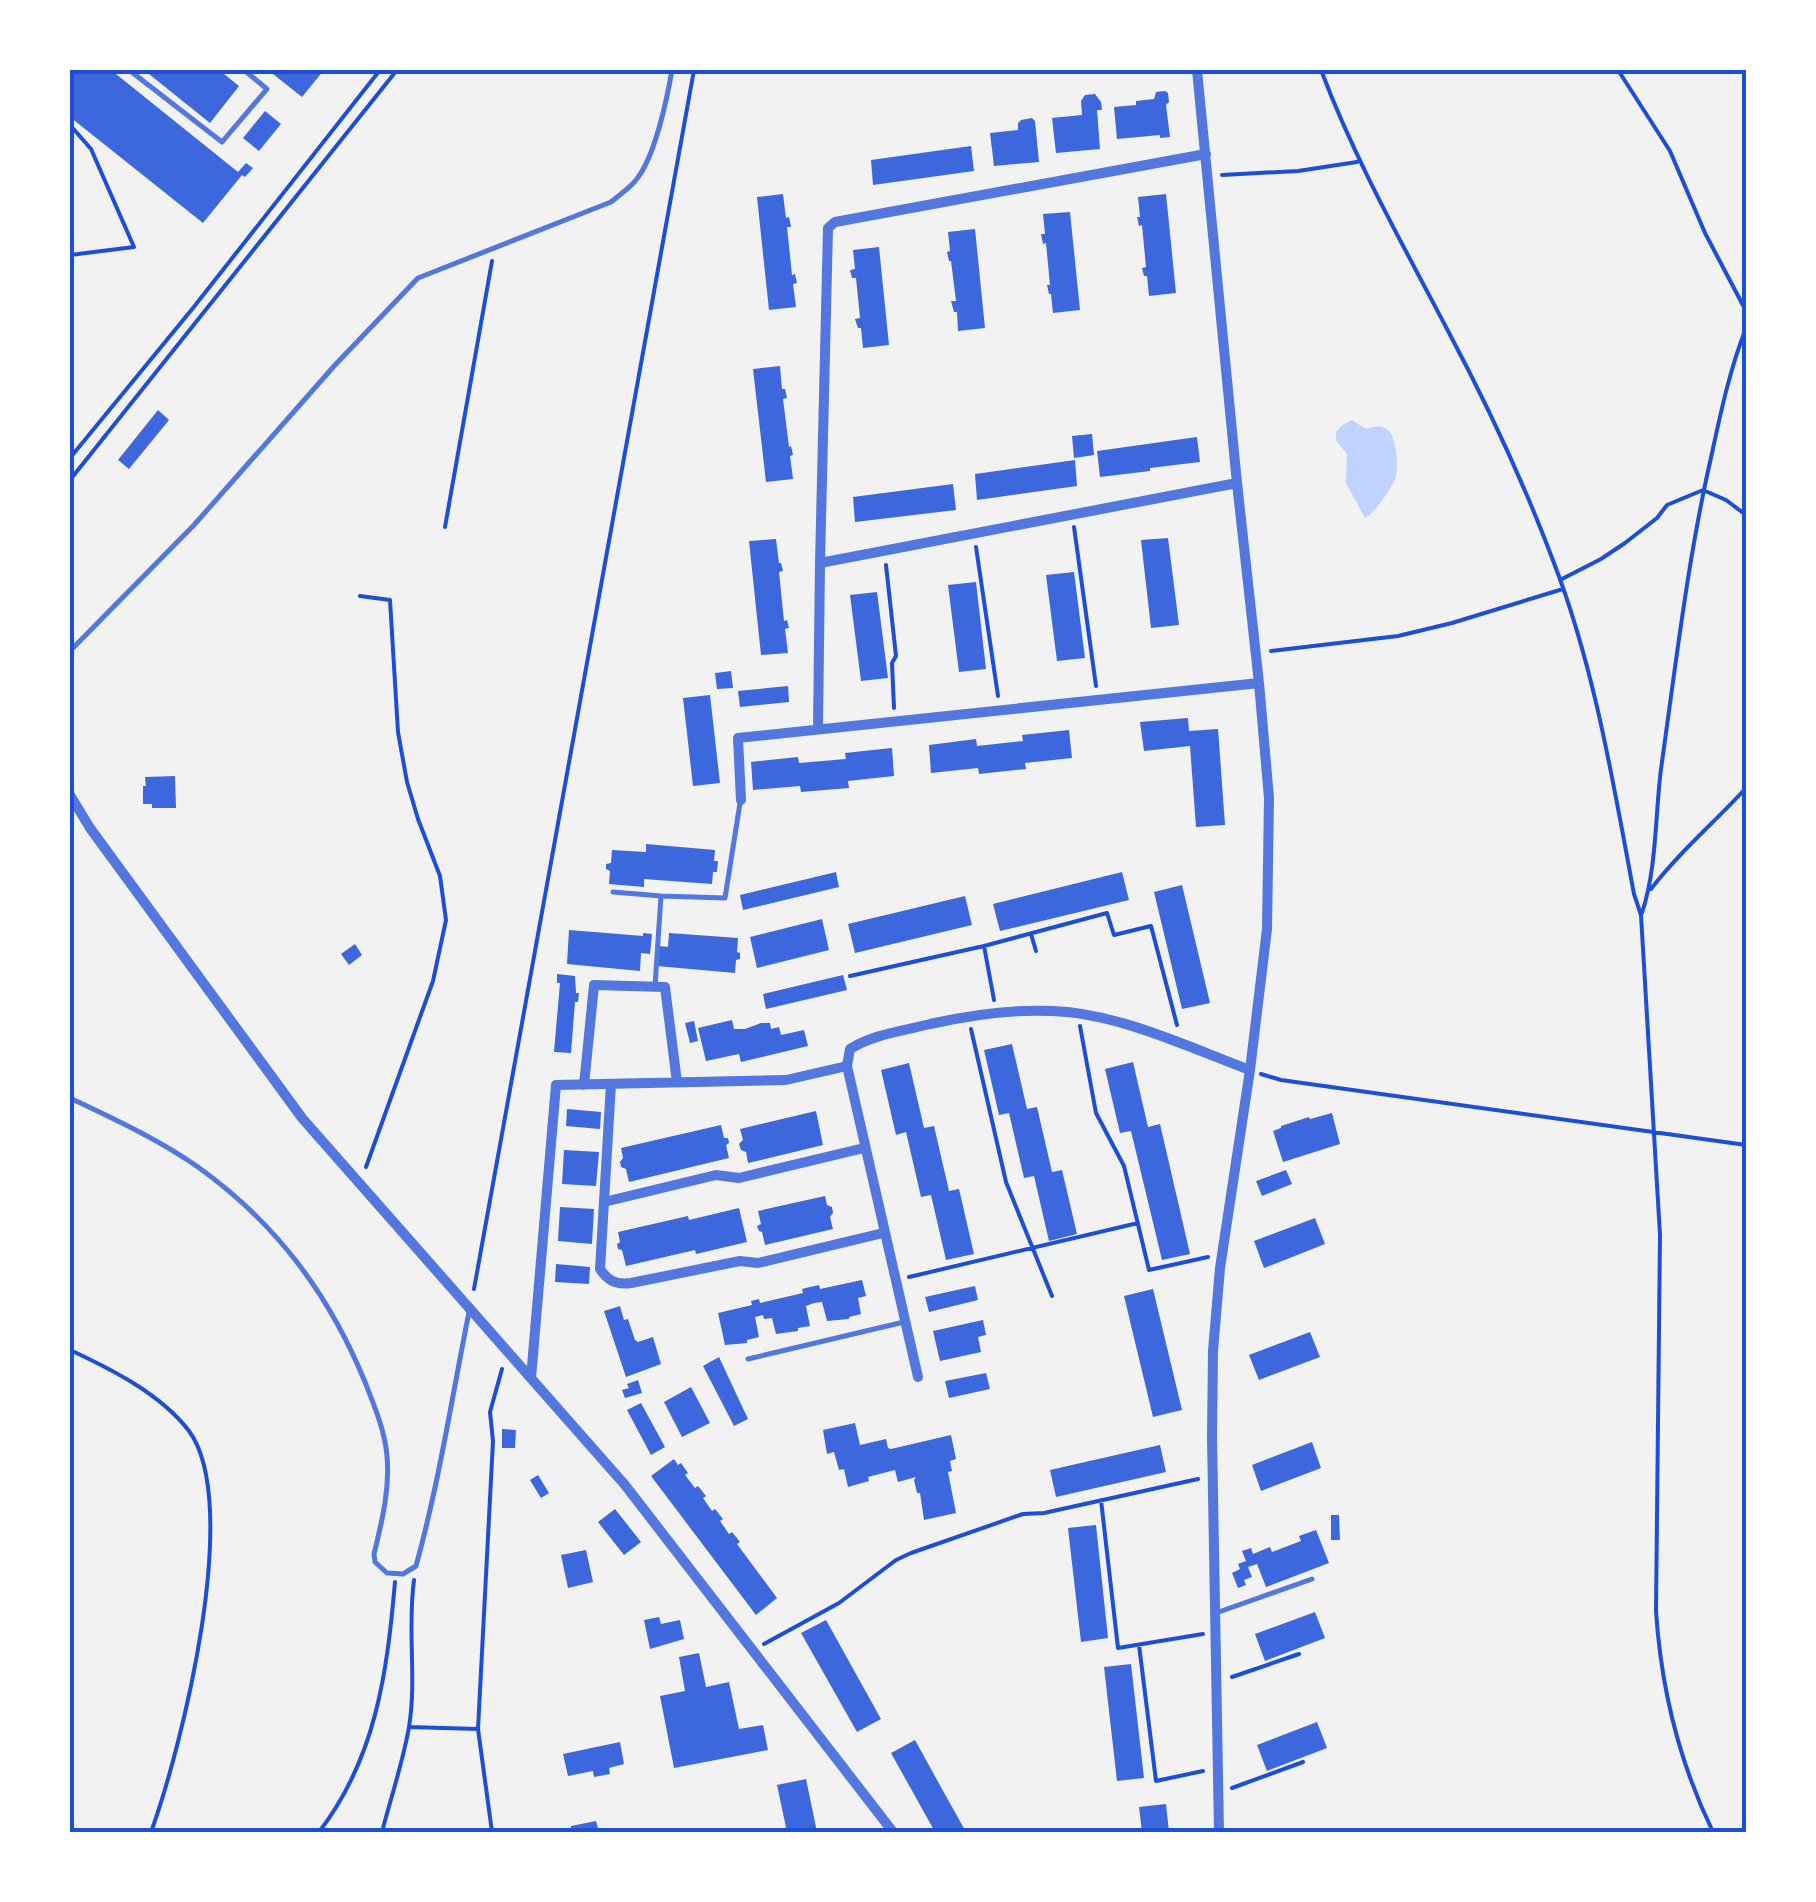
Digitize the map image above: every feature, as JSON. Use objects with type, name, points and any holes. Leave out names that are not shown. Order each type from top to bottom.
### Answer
[{"type":"street","points":[[1198,70],[1269,798],[1267,929],[1222,1253],[1213,1352],[1219,1832]]},
{"type":"street","points":[[818,730],[828,228],[835,222],[1206,154]]},
{"type":"street","points":[[820,563],[1237,483]]},
{"type":"street","points":[[740,800],[738,738],[1260,684]]},
{"type":"street","points":[[70,794],[90,828],[265,1070],[360,1186],[625,1485],[889,1831]]},
{"type":"street","points":[[584,1085],[594,985],[665,987],[677,1082]]},
{"type":"street","points":[[918,1377],[847,1066],[850,1048],[866,1039],[968,1016],[1052,1011],[1136,1028],[1250,1070]]},
{"type":"street","points":[[530,1378],[556,1085],[786,1080],[847,1066]]},
{"type":"street","points":[[611,1084],[600,1269],[611,1281],[621,1284],[740,1261],[758,1263],[884,1233]]},
{"type":"street","points":[[604,1202],[716,1175],[739,1178],[864,1148]]},
{"type":"lane","points":[[129,70],[222,142],[267,88],[244,70]]},
{"type":"lane","points":[[70,650],[194,524],[418,278],[611,202],[637,179],[662,118],[672,70]]},
{"type":"lane","points":[[613,892],[725,898],[740,800]]},
{"type":"lane","points":[[656,986],[661,896]]},
{"type":"lane","points":[[70,1098],[157,1140],[200,1169],[256,1216],[308,1275],[353,1353],[388,1454],[388,1499],[374,1554],[380,1569],[387,1573],[403,1574],[416,1566],[434,1501],[470,1309]]},
{"type":"lane","points":[[748,1359],[904,1322]]},
{"type":"lane","points":[[1215,1614],[1312,1579]]},
{"type":"path","points":[[70,458],[206,293],[380,70]]},
{"type":"path","points":[[70,480],[397,70]]},
{"type":"path","points":[[470,1309],[694,70]]},
{"type":"path","points":[[1321,70],[1359,162],[1492,418],[1560,580],[1596,696],[1641,915],[1660,1234],[1656,1610],[1659,1646],[1673,1724],[1713,1832]]},
{"type":"path","points":[[1618,70],[1670,151],[1705,233],[1746,311]]},
{"type":"path","points":[[70,125],[91,149],[134,248],[70,254]]},
{"type":"path","points":[[1208,176],[1298,171],[1359,162]]},
{"type":"path","points":[[445,527],[494,246]]},
{"type":"path","points":[[1641,915],[1648,893],[1692,544],[1734,358],[1746,328]]},
{"type":"path","points":[[1560,580],[1625,543],[1667,505],[1703,490],[1746,515]]},
{"type":"path","points":[[1072,514],[1098,701]]},
{"type":"path","points":[[974,533],[1000,711]]},
{"type":"path","points":[[884,550],[896,656],[892,663],[894,722]]},
{"type":"path","points":[[1256,652],[1398,636],[1563,589]]},
{"type":"path","points":[[360,596],[390,600],[398,732],[406,782],[440,876],[446,920],[433,981],[360,1186]]},
{"type":"path","points":[[1648,893],[1746,788]]},
{"type":"path","points":[[850,976],[1107,913],[1114,935],[1151,926],[1182,1044]]},
{"type":"path","points":[[1031,934],[1036,951]]},
{"type":"path","points":[[984,946],[996,1012]]},
{"type":"path","points":[[1078,1014],[1096,1113],[1124,1166],[1150,1270],[1222,1253]]},
{"type":"path","points":[[968,1016],[1006,1182],[1052,1296]]},
{"type":"path","points":[[1250,1070],[1281,1080],[1746,1145]]},
{"type":"path","points":[[894,1280],[1138,1223]]},
{"type":"path","points":[[70,1350],[158,1402],[190,1433],[206,1468],[211,1512],[204,1603],[177,1748],[152,1832]]},
{"type":"path","points":[[492,1832],[478,1728],[492,1475],[490,1412],[508,1350]]},
{"type":"path","points":[[754,1650],[839,1603],[911,1553],[1023,1514],[1044,1513],[1212,1476]]},
{"type":"path","points":[[1101,1500],[1118,1648],[1215,1632]]},
{"type":"path","points":[[382,1832],[409,1728],[411,1604],[416,1566]]},
{"type":"path","points":[[319,1832],[352,1778],[382,1694],[396,1575]]},
{"type":"path","points":[[1139,1645],[1156,1780],[1216,1768]]},
{"type":"path","points":[[1216,1682],[1299,1654]]},
{"type":"path","points":[[409,1728],[478,1728]]},
{"type":"path","points":[[1218,1794],[1303,1762]]},
{"type":"water","points":[[1352,420],[1366,429],[1386,429],[1392,435],[1396,455],[1395,479],[1365,518],[1346,483],[1347,454],[1336,440],[1336,432]]},
{"type":"building","points":[[70,70],[111,70],[238,172],[246,163],[253,168],[245,177],[242,175],[203,223],[70,117]]},
{"type":"building","points":[[144,70],[219,70],[239,86],[210,123]]},
{"type":"building","points":[[268,70],[324,70],[302,97]]},
{"type":"building","points":[[1165,91],[1170,137],[1117,139],[1114,107],[1136,105],[1136,101],[1154,99],[1156,92]]},
{"type":"building","points":[[1095,94],[1102,110],[1097,110],[1100,149],[1056,153],[1052,118],[1082,115],[1081,101],[1085,95]]},
{"type":"building","points":[[265,111],[281,124],[259,151],[243,138]]},
{"type":"building","points":[[1032,118],[1039,162],[994,166],[990,133],[1018,130],[1021,120]]},
{"type":"building","points":[[971,146],[974,171],[873,185],[871,160]]},
{"type":"building","points":[[783,194],[791,227],[787,227],[792,275],[795,274],[797,283],[793,284],[796,307],[769,310],[757,197]]},
{"type":"building","points":[[1166,194],[1176,293],[1149,296],[1142,268],[1146,267],[1142,225],[1139,226],[1137,217],[1138,197]]},
{"type":"building","points":[[1070,212],[1080,310],[1053,313],[1047,285],[1046,243],[1043,244],[1041,234],[1045,234],[1043,214]]},
{"type":"building","points":[[975,229],[985,328],[958,331],[957,312],[951,301],[956,301],[947,252],[948,232]]},
{"type":"building","points":[[879,247],[889,345],[863,348],[861,328],[855,319],[860,318],[856,278],[852,278],[850,270],[855,269],[853,250]]},
{"type":"building","points":[[780,366],[787,398],[783,399],[793,479],[766,482],[753,369]]},
{"type":"building","points":[[158,410],[169,420],[129,469],[118,460]]},
{"type":"building","points":[[1092,434],[1094,455],[1074,458],[1072,436]]},
{"type":"building","points":[[1197,437],[1200,462],[1100,477],[1097,451]]},
{"type":"building","points":[[1075,460],[1077,486],[977,500],[975,474]]},
{"type":"building","points":[[953,484],[956,510],[855,522],[853,497]]},
{"type":"building","points":[[1168,538],[1179,625],[1151,628],[1141,540]]},
{"type":"building","points":[[776,539],[783,571],[779,572],[784,621],[787,620],[789,628],[785,629],[788,653],[761,655],[749,541]]},
{"type":"building","points":[[1074,572],[1085,658],[1057,661],[1046,575]]},
{"type":"building","points":[[976,582],[986,669],[959,672],[948,585]]},
{"type":"building","points":[[877,592],[888,678],[861,681],[850,595]]},
{"type":"building","points":[[731,671],[733,688],[717,689],[715,673]]},
{"type":"building","points":[[788,686],[789,702],[740,707],[738,691]]},
{"type":"building","points":[[710,695],[720,783],[693,786],[683,698]]},
{"type":"building","points":[[1188,718],[1189,731],[1218,729],[1225,825],[1196,827],[1190,746],[1144,751],[1140,722]]},
{"type":"building","points":[[1069,730],[1072,758],[1025,763],[1026,769],[979,774],[978,768],[931,773],[929,745],[976,739],[977,746],[1023,741],[1022,735]]},
{"type":"building","points":[[892,748],[894,776],[848,781],[849,788],[801,792],[800,786],[753,790],[751,762],[798,757],[799,763],[846,759],[845,753]]},
{"type":"building","points":[[175,776],[176,808],[143,804],[145,777]]},
{"type":"building","points":[[646,844],[715,850],[714,861],[718,861],[712,884],[644,879],[644,887],[609,884],[606,864],[611,863],[612,850],[646,852]]},
{"type":"building","points":[[836,872],[839,887],[743,910],[740,895]]},
{"type":"building","points":[[1122,872],[1129,900],[1000,931],[993,904]]},
{"type":"building","points":[[1182,885],[1210,1003],[1182,1009],[1154,892]]},
{"type":"building","points":[[965,896],[972,925],[855,953],[848,924]]},
{"type":"building","points":[[822,919],[829,950],[757,968],[750,937]]},
{"type":"building","points":[[569,930],[652,934],[650,954],[641,953],[640,971],[567,964]]},
{"type":"building","points":[[669,933],[738,938],[740,959],[736,960],[735,973],[657,966],[659,946],[668,947]]},
{"type":"building","points":[[355,944],[362,955],[349,965],[341,954]]},
{"type":"building","points":[[557,974],[575,976],[579,993],[571,1053],[554,1052],[560,983]]},
{"type":"building","points":[[843,975],[847,990],[766,1009],[763,994]]},
{"type":"building","points":[[732,1020],[734,1029],[770,1023],[771,1029],[779,1027],[781,1035],[804,1030],[808,1046],[741,1062],[739,1054],[706,1061],[698,1028]]},
{"type":"building","points":[[694,1021],[698,1041],[690,1043],[685,1023]]},
{"type":"building","points":[[1012,1044],[1027,1109],[1037,1107],[1052,1172],[1062,1170],[1077,1234],[1049,1241],[1034,1176],[1024,1178],[1009,1113],[999,1115],[984,1050]]},
{"type":"building","points":[[1133,1062],[1148,1127],[1160,1124],[1190,1254],[1162,1260],[1131,1131],[1120,1133],[1105,1069]]},
{"type":"building","points":[[909,1063],[924,1128],[934,1126],[949,1191],[959,1189],[974,1254],[946,1260],[931,1195],[921,1197],[906,1132],[896,1135],[881,1070]]},
{"type":"building","points":[[567,1109],[601,1112],[600,1129],[566,1126]]},
{"type":"building","points":[[816,1111],[823,1145],[748,1163],[739,1144],[743,1140],[740,1129]]},
{"type":"building","points":[[1332,1113],[1340,1144],[1283,1162],[1273,1131]]},
{"type":"building","points":[[721,1125],[724,1138],[728,1138],[729,1158],[629,1182],[626,1169],[621,1167],[621,1148]]},
{"type":"building","points":[[564,1150],[599,1152],[596,1186],[562,1184]]},
{"type":"building","points":[[1286,1170],[1292,1184],[1262,1196],[1256,1181]]},
{"type":"building","points":[[825,1196],[827,1205],[832,1207],[833,1229],[765,1245],[757,1226],[761,1224],[758,1211]]},
{"type":"building","points":[[560,1207],[594,1209],[592,1244],[558,1241]]},
{"type":"building","points":[[739,1208],[747,1242],[626,1266],[622,1250],[618,1249],[618,1232]]},
{"type":"building","points":[[1315,1218],[1325,1244],[1264,1268],[1254,1241]]},
{"type":"building","points":[[556,1264],[590,1267],[589,1284],[555,1282]]},
{"type":"building","points":[[862,1280],[866,1296],[858,1298],[861,1314],[827,1321],[822,1302],[814,1303],[806,1306],[810,1326],[776,1334],[772,1318],[764,1319],[763,1315],[755,1317],[759,1337],[747,1343],[725,1345],[718,1313],[752,1305],[751,1301],[759,1299],[760,1303],[803,1293],[802,1289],[810,1287],[819,1285],[820,1289]]},
{"type":"building","points":[[975,1286],[978,1300],[929,1312],[925,1297]]},
{"type":"building","points":[[1153,1289],[1182,1410],[1153,1417],[1124,1296]]},
{"type":"building","points":[[620,1306],[635,1340],[653,1337],[661,1364],[626,1377],[604,1311]]},
{"type":"building","points":[[983,1320],[986,1335],[978,1337],[981,1352],[940,1361],[933,1331]]},
{"type":"building","points":[[1310,1332],[1320,1357],[1259,1380],[1249,1355]]},
{"type":"building","points":[[719,1357],[748,1419],[734,1426],[703,1366]]},
{"type":"building","points":[[986,1373],[990,1389],[949,1398],[945,1381]]},
{"type":"building","points":[[638,1380],[642,1393],[625,1398],[622,1390]]},
{"type":"building","points":[[691,1387],[710,1423],[682,1437],[664,1402]]},
{"type":"building","points":[[641,1403],[665,1447],[651,1455],[627,1410]]},
{"type":"building","points":[[855,1423],[860,1445],[886,1439],[891,1449],[951,1435],[956,1459],[950,1461],[952,1471],[948,1472],[956,1513],[924,1520],[916,1477],[898,1482],[895,1470],[848,1487],[834,1452],[827,1454],[823,1430]]},
{"type":"building","points":[[502,1429],[516,1430],[515,1448],[502,1448]]},
{"type":"building","points":[[1312,1442],[1321,1468],[1261,1491],[1252,1465]]},
{"type":"building","points":[[1160,1445],[1166,1472],[1056,1497],[1050,1470]]},
{"type":"building","points":[[674,1459],[678,1465],[681,1463],[695,1488],[698,1486],[706,1496],[703,1498],[712,1511],[715,1509],[723,1519],[720,1521],[740,1542],[737,1544],[777,1598],[756,1615],[651,1476]]},
{"type":"building","points":[[538,1475],[549,1493],[541,1498],[530,1480]]},
{"type":"building","points":[[615,1509],[641,1542],[624,1555],[598,1522]]},
{"type":"building","points":[[1331,1515],[1339,1515],[1340,1540],[1331,1540]]},
{"type":"building","points":[[1096,1525],[1108,1638],[1081,1642],[1068,1528]]},
{"type":"building","points":[[1316,1530],[1329,1563],[1266,1587],[1257,1564],[1248,1567],[1252,1577],[1238,1588],[1232,1573],[1246,1561],[1242,1551],[1251,1548],[1253,1554],[1270,1547],[1272,1552],[1301,1541],[1299,1536]]},
{"type":"building","points":[[586,1550],[593,1582],[568,1588],[561,1555]]},
{"type":"building","points":[[1315,1612],[1325,1638],[1265,1661],[1255,1634]]},
{"type":"building","points":[[659,1617],[661,1624],[680,1620],[684,1639],[650,1649],[644,1620]]},
{"type":"building","points":[[826,1620],[881,1719],[857,1732],[801,1633]]},
{"type":"building","points":[[699,1653],[706,1687],[729,1682],[739,1729],[763,1725],[768,1750],[674,1768],[660,1696],[685,1691],[679,1657]]},
{"type":"building","points":[[1131,1664],[1144,1778],[1117,1781],[1104,1667]]},
{"type":"building","points":[[1317,1722],[1327,1748],[1267,1771],[1257,1745]]},
{"type":"building","points":[[915,1740],[966,1832],[935,1832],[891,1753]]},
{"type":"building","points":[[620,1742],[624,1764],[609,1768],[610,1774],[594,1777],[593,1771],[568,1776],[563,1754]]},
{"type":"building","points":[[806,1779],[817,1832],[787,1832],[777,1785]]},
{"type":"building","points":[[1166,1804],[1169,1832],[1142,1832],[1139,1807]]},
{"type":"building","points":[[596,1821],[599,1832],[560,1832],[571,1826]]}]
